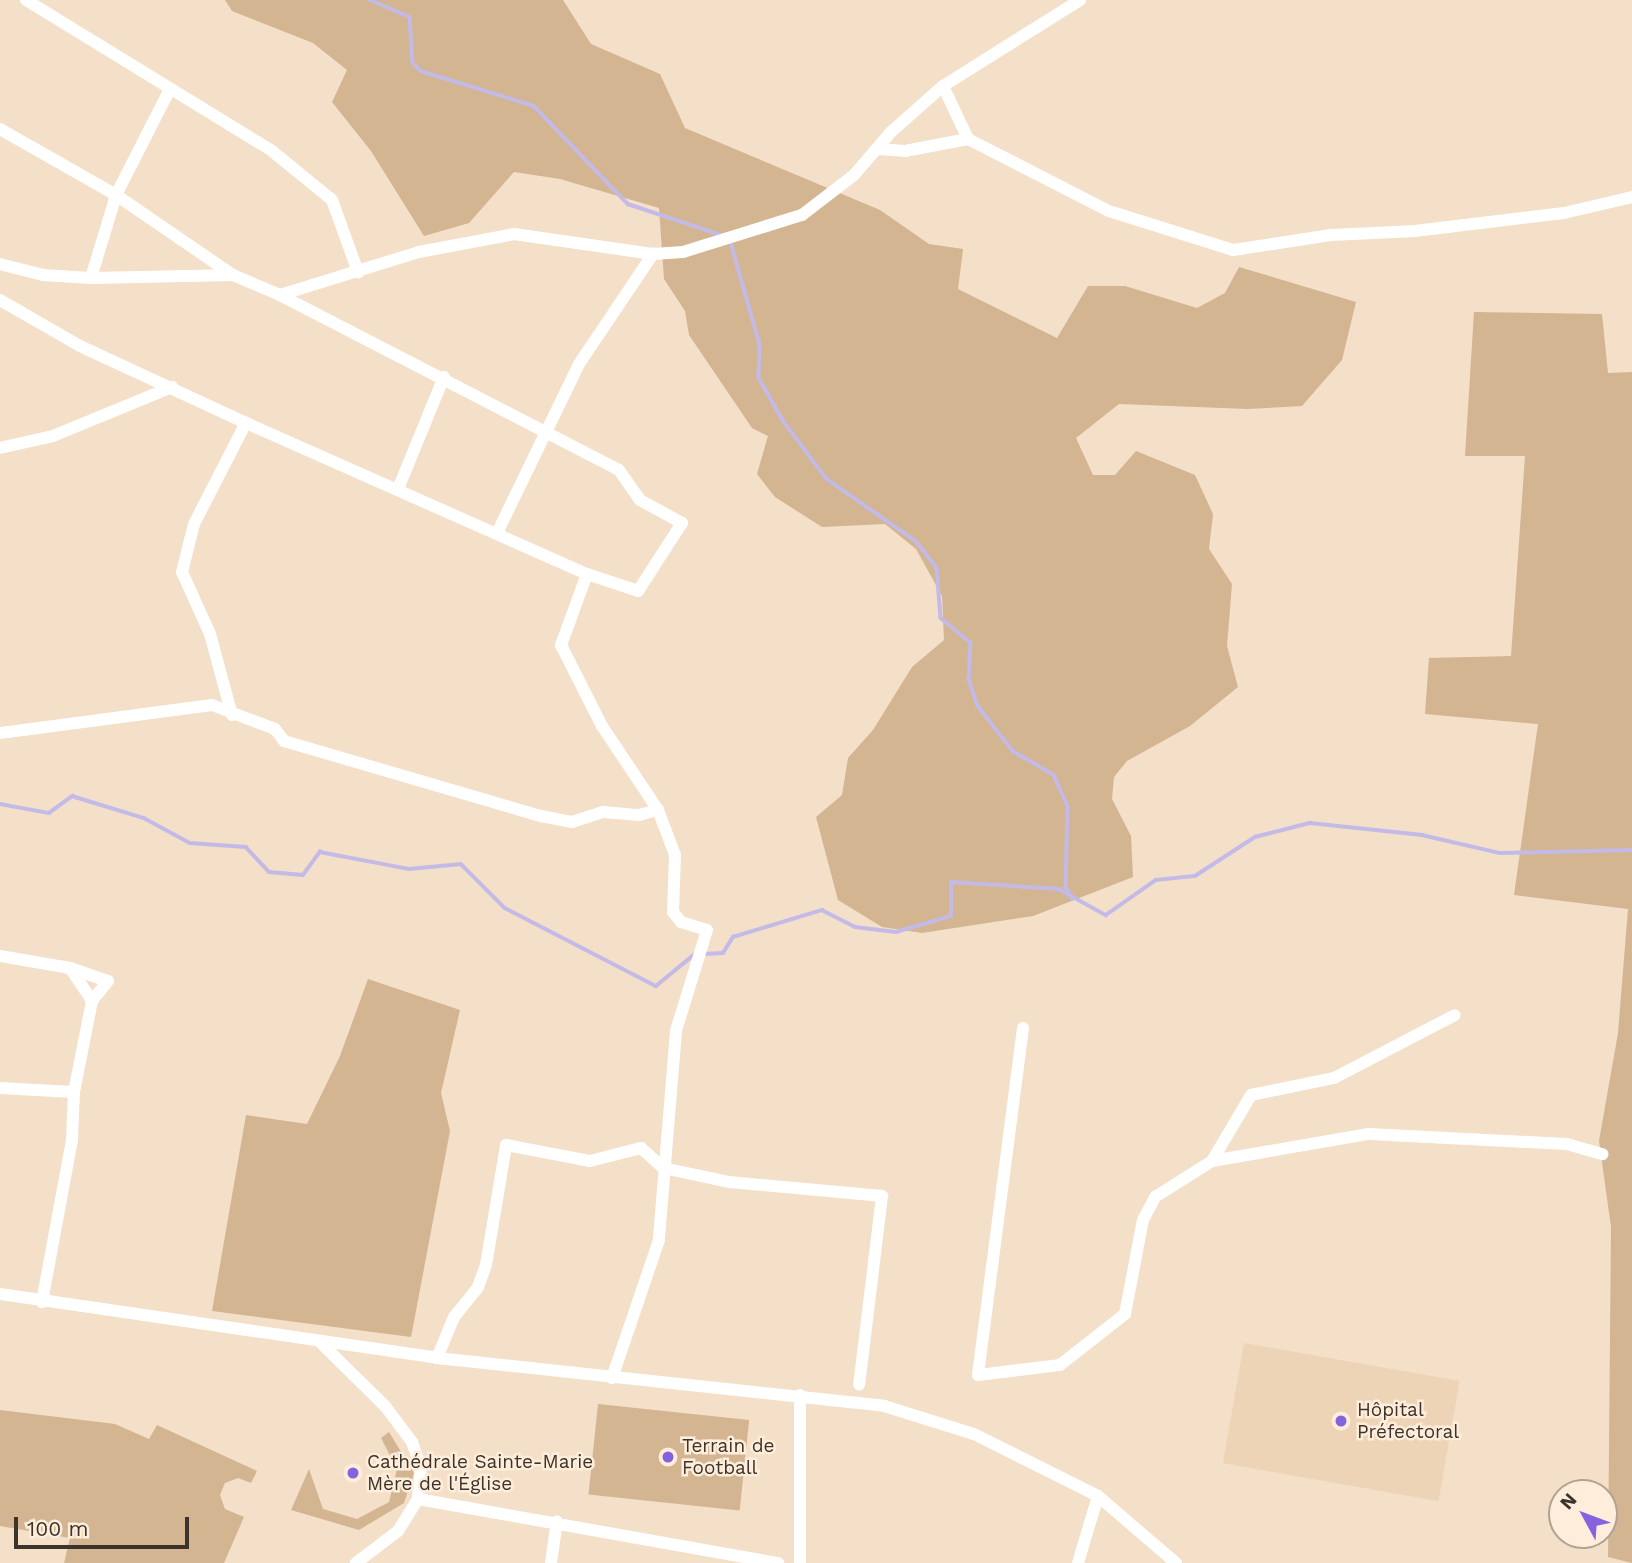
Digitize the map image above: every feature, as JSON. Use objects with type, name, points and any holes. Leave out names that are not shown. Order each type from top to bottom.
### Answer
[{"type":"street","points":[[26,0],[169,91],[272,151],[332,200],[358,272]]},
{"type":"street","points":[[280,295],[470,239],[514,234],[653,254],[683,252],[802,215],[827,198],[943,86],[1080,0]]},
{"type":"street","points":[[943,86],[968,139],[1109,211],[1233,250],[1331,235],[1415,231],[1564,213],[1632,197]]},
{"type":"street","points":[[91,278],[116,195],[169,91]]},
{"type":"street","points":[[0,129],[116,195],[233,275],[280,295],[444,377],[618,470],[640,500],[682,523],[638,591],[587,574],[498,531],[246,423],[80,346],[0,300]]},
{"type":"street","points":[[878,149],[905,151],[968,139]]},
{"type":"street","points":[[498,531],[579,364],[653,254]]},
{"type":"street","points":[[0,264],[43,275],[91,278],[233,275]]},
{"type":"street","points":[[398,489],[444,377]]},
{"type":"street","points":[[0,448],[53,436],[172,387]]},
{"type":"street","points":[[232,715],[210,634],[182,572],[194,524],[246,423]]},
{"type":"street","points":[[587,574],[561,646],[602,726],[657,810],[676,855],[673,912],[681,922],[707,930],[676,1031],[659,1240],[612,1378]]},
{"type":"street","points":[[0,733],[212,705],[232,715],[275,729],[284,741],[541,816],[572,822],[603,812],[639,815],[657,810]]},
{"type":"street","points":[[0,956],[70,968],[108,981],[92,1001],[74,1092],[72,1140],[42,1302]]},
{"type":"street","points":[[70,968],[92,1001]]},
{"type":"street","points":[[1212,1161],[1251,1095],[1334,1078],[1455,1015]]},
{"type":"street","points":[[1023,1028],[978,1375],[1060,1365],[1125,1314],[1143,1220],[1155,1197],[1212,1161],[1369,1134],[1567,1144],[1603,1154]]},
{"type":"street","points":[[0,1088],[74,1092]]},
{"type":"street","points":[[437,1358],[454,1317],[478,1287],[486,1265],[506,1145],[590,1161],[640,1148],[663,1168],[729,1182],[882,1196],[859,1385]]},
{"type":"street","points":[[0,1294],[437,1358],[612,1378],[800,1395],[927,1416],[974,1434],[1098,1496],[1176,1563]]},
{"type":"street","points":[[320,1342],[386,1406],[412,1442],[421,1468],[418,1499],[398,1531],[356,1563]]},
{"type":"street","points":[[800,1395],[800,1563]]},
{"type":"street","points":[[1078,1563],[1098,1496]]},
{"type":"street","points":[[418,1499],[557,1521],[778,1563]]},
{"type":"street","points":[[551,1563],[557,1521]]},
{"type":"shaded area","points":[[225,0],[563,0],[591,44],[660,74],[685,128],[880,210],[929,244],[963,249],[958,289],[1057,338],[1088,286],[1125,286],[1197,308],[1225,293],[1239,267],[1356,302],[1342,360],[1302,406],[1248,409],[1119,404],[1076,438],[1093,475],[1115,475],[1136,451],[1195,475],[1213,514],[1209,549],[1232,584],[1227,646],[1238,687],[1190,726],[1127,761],[1114,777],[1112,799],[1131,836],[1133,877],[1033,916],[922,933],[882,927],[838,900],[816,817],[842,795],[848,758],[873,730],[912,667],[944,640],[942,596],[916,549],[885,524],[822,527],[775,497],[757,474],[768,436],[752,428],[689,335],[685,311],[664,279],[659,208],[560,179],[514,172],[469,223],[424,236],[371,151],[332,102],[347,70],[313,43],[232,11]]},
{"type":"shaded area","points":[[1474,312],[1602,314],[1608,373],[1632,372],[1632,1563],[1608,1557],[1608,1549],[1618,1549],[1618,1479],[1609,1479],[1611,1227],[1599,1141],[1618,1033],[1628,909],[1514,895],[1538,724],[1425,714],[1429,658],[1511,656],[1525,456],[1465,456]]},
{"type":"shaded area","points":[[368,979],[460,1010],[441,1093],[450,1131],[411,1337],[212,1311],[246,1115],[307,1124],[340,1056]]},
{"type":"shaded area","name":"Hôpital Préfectoral","points":[[1244,1343],[1460,1381],[1438,1501],[1223,1463]]},
{"type":"shaded area","name":"Terrain de Football","points":[[598,1404],[749,1420],[740,1510],[588,1495]]},
{"type":"shaded area","points":[[0,1410],[115,1424],[149,1439],[157,1425],[257,1471],[251,1483],[238,1478],[225,1483],[220,1495],[225,1509],[244,1517],[224,1563],[64,1563],[70,1538],[0,1526]]},
{"type":"shaded area","points":[[389,1432],[414,1473],[404,1503],[359,1530],[291,1510],[309,1469],[323,1509],[357,1519],[389,1502],[397,1469],[381,1438]]},
{"type":"waterway","points":[[370,0],[410,17],[413,63],[421,71],[534,106],[628,204],[721,235]]},
{"type":"waterway","points":[[730,239],[760,345],[759,378],[784,422],[827,479],[916,541],[937,568],[941,618],[971,643],[969,679],[978,706],[1013,751],[1054,775],[1068,807],[1066,887],[1072,898]]},
{"type":"waterway","points":[[0,804],[49,813],[72,796],[144,818],[190,843],[246,847],[269,872],[303,875],[320,852],[409,869],[461,864],[505,908],[656,986],[695,954]]},
{"type":"waterway","points":[[703,954],[723,953],[733,937],[822,910],[855,927],[896,932],[951,916],[951,882],[1059,889],[1106,915],[1156,880],[1195,876],[1255,837],[1310,823],[1422,835],[1500,853],[1632,850]]},
{"type":"place","name":"Hôpital Préfectoral","points":[[1341,1421]]},
{"type":"place","name":"Terrain de Football","points":[[668,1457]]},
{"type":"place","name":"Cathédrale Sainte-Marie Mère de l'Église","points":[[353,1473]]}]
